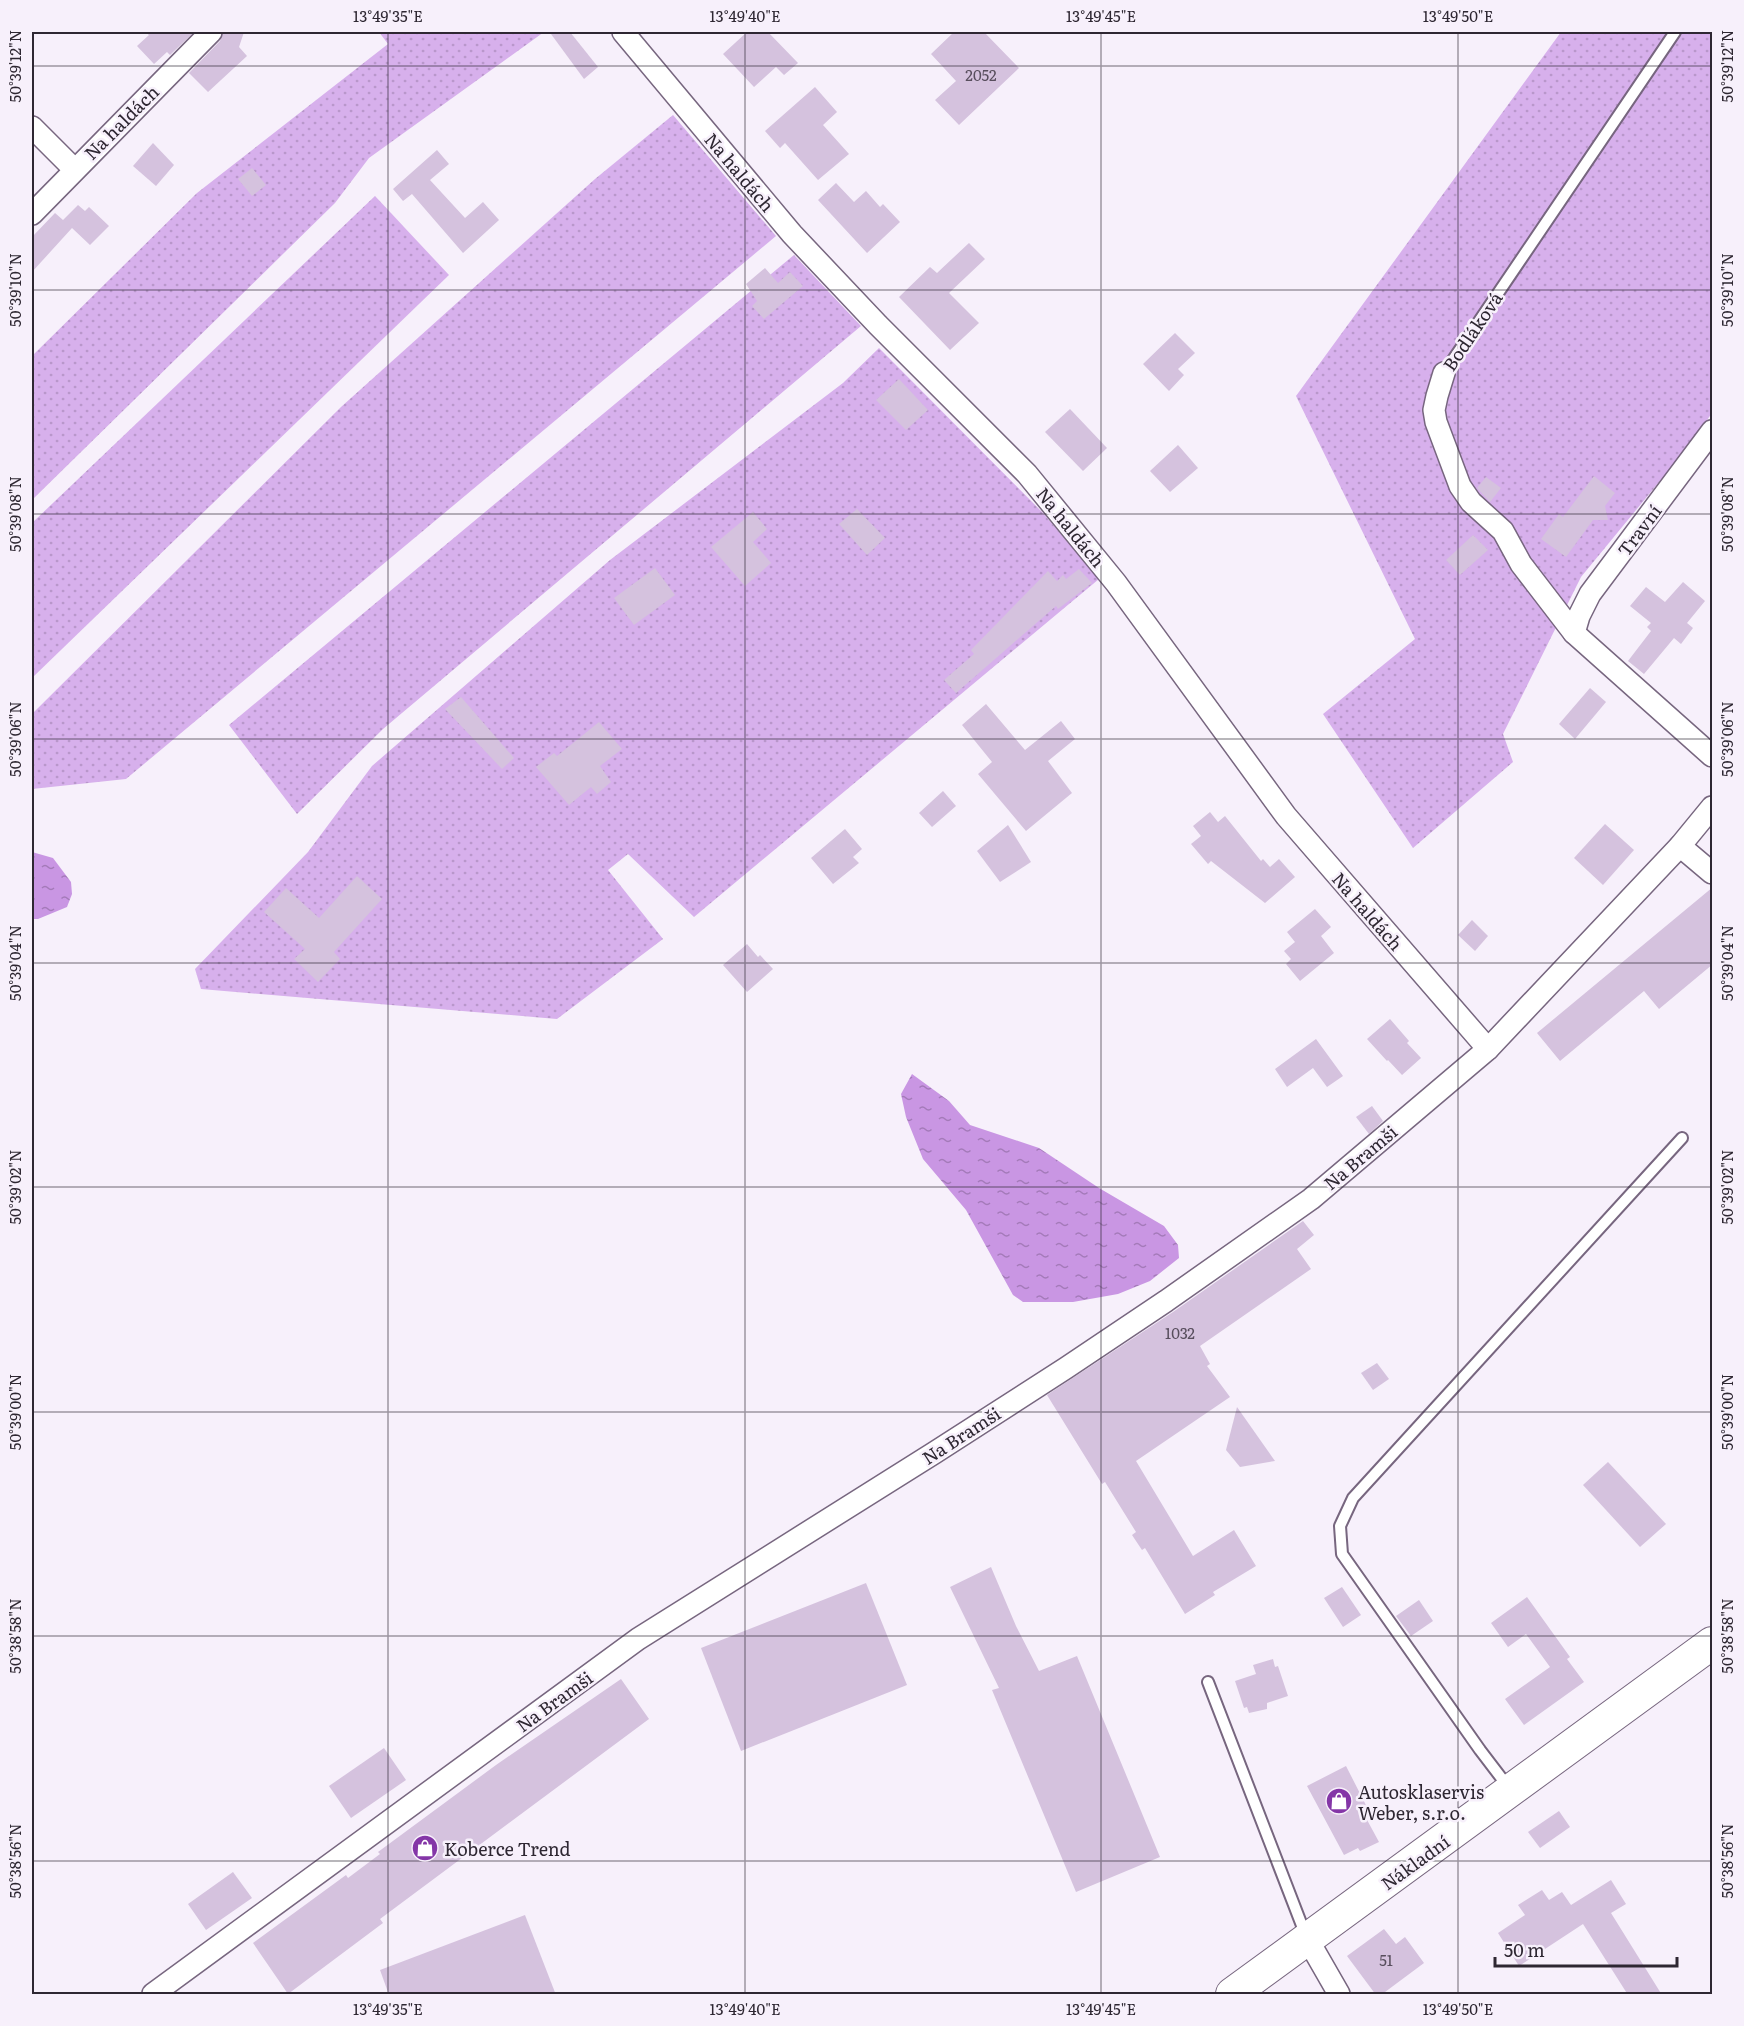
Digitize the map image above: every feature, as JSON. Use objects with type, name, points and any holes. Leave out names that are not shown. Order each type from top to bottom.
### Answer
[{"type":"main road","name":"Nákladní","points":[[1232,1995],[1713,1643]]},
{"type":"street","name":"Na haldách","points":[[32,214],[211,32]]},
{"type":"street","name":"Na haldách","points":[[623,32],[792,234],[878,325],[1027,474],[1116,583],[1286,816],[1488,1049]]},
{"type":"street","points":[[32,127],[74,169]]},
{"type":"street","name":"Bodláková","points":[[1444,373],[1434,410],[1436,422],[1460,486],[1471,502],[1503,531],[1521,564],[1574,633],[1713,756]]},
{"type":"street","name":"Travní","points":[[1574,633],[1579,616],[1590,594],[1713,431]]},
{"type":"street","name":"Na Bramši","points":[[153,1995],[638,1639],[934,1453],[1185,1287],[1311,1198],[1488,1049],[1680,846],[1713,807]]},
{"type":"street","points":[[1680,846],[1713,873]]},
{"type":"street","points":[[1308,1940],[1339,1995]]},
{"type":"lane","name":"Bodláková","points":[[1444,373],[1675,32]]},
{"type":"lane","points":[[1511,1791],[1342,1554],[1340,1526],[1353,1498],[1682,1138]]},
{"type":"lane","points":[[1208,1682],[1308,1940]]},
{"type":"shaded area","points":[[379,32],[544,32],[369,158],[335,203],[32,500],[32,356],[197,193],[388,44]]},
{"type":"shaded area","points":[[1561,32],[1712,32],[1712,413],[1687,448],[1581,577],[1503,734],[1513,762],[1413,848],[1323,714],[1415,639],[1296,396]]},
{"type":"shaded area","points":[[673,115],[776,236],[126,779],[32,789],[32,714],[341,407],[595,179]]},
{"type":"shaded area","points":[[375,196],[449,275],[32,678],[32,523]]},
{"type":"shaded area","points":[[794,255],[861,326],[383,729],[297,814],[229,725]]},
{"type":"shaded area","points":[[879,348],[1043,513],[1099,579],[694,917],[628,854],[608,870],[663,939],[557,1019],[201,989],[195,969],[308,852],[372,766],[610,560],[843,383]]},
{"type":"water","points":[[32,852],[53,858],[71,882],[72,894],[67,907],[38,919],[32,919]]},
{"type":"water","points":[[912,1074],[949,1101],[970,1125],[1039,1148],[1099,1188],[1164,1226],[1178,1245],[1179,1258],[1150,1281],[1118,1294],[1073,1302],[1023,1302],[1013,1295],[966,1210],[923,1159],[906,1117],[901,1094]]},
{"type":"building","points":[[145,32],[194,32],[170,55],[167,52],[154,64],[137,46],[149,35]]},
{"type":"building","points":[[223,32],[244,32],[239,47],[247,56],[208,92],[189,73],[220,41]]},
{"type":"building","points":[[570,32],[598,67],[584,79],[551,34]]},
{"type":"building","points":[[747,32],[768,32],[798,63],[784,75],[776,67],[754,87],[723,54]]},
{"type":"building","points":[[954,32],[984,32],[1019,68],[959,125],[935,100],[956,81],[931,54]]},
{"type":"building","points":[[815,87],[837,112],[823,125],[849,154],[818,180],[785,143],[780,148],[765,131]]},
{"type":"building","points":[[153,143],[174,165],[156,186],[133,166]]},
{"type":"building","points":[[437,150],[449,164],[430,180],[465,218],[483,202],[499,220],[463,253],[412,194],[403,201],[393,189]]},
{"type":"building","points":[[252,168],[266,185],[252,196],[238,179]]},
{"type":"building","points":[[836,183],[854,202],[866,191],[880,207],[883,204],[900,222],[867,253],[818,200]]},
{"type":"building","points":[[78,205],[85,211],[89,207],[109,226],[90,245],[72,228],[32,272],[32,237],[55,213],[63,220]]},
{"type":"building","points":[[969,243],[985,259],[949,293],[979,323],[950,350],[899,297],[930,267],[937,273]]},
{"type":"building","points":[[765,268],[778,283],[790,272],[803,286],[764,319],[752,306],[757,301],[746,284]]},
{"type":"building","points":[[1175,333],[1195,353],[1178,369],[1184,375],[1169,391],[1143,364]]},
{"type":"building","points":[[899,379],[928,410],[906,430],[876,400]]},
{"type":"building","points":[[1070,409],[1107,448],[1083,471],[1045,432]]},
{"type":"building","points":[[1178,445],[1198,468],[1170,492],[1150,471]]},
{"type":"building","points":[[1594,476],[1615,493],[1605,506],[1608,520],[1593,520],[1566,557],[1541,539],[1559,514],[1563,517]]},
{"type":"building","points":[[1486,477],[1501,488],[1490,502],[1477,488]]},
{"type":"building","points":[[857,509],[885,538],[867,555],[839,524]]},
{"type":"building","points":[[753,512],[767,529],[753,542],[771,563],[745,586],[711,547]]},
{"type":"building","points":[[1473,535],[1488,550],[1460,575],[1446,560]]},
{"type":"building","points":[[655,568],[675,595],[634,625],[614,598]]},
{"type":"building","points":[[1079,569],[1092,583],[1058,609],[1056,606],[956,693],[944,680],[974,654],[971,650],[1048,571],[1057,581],[1063,575],[1066,579]]},
{"type":"building","points":[[1683,582],[1705,601],[1687,623],[1693,628],[1681,644],[1674,638],[1644,674],[1628,661],[1651,631],[1647,627],[1651,623],[1630,606],[1646,587],[1665,602]]},
{"type":"building","points":[[1590,688],[1606,702],[1575,739],[1559,724]]},
{"type":"building","points":[[461,697],[514,758],[502,769],[445,709]]},
{"type":"building","points":[[986,704],[1025,750],[1061,721],[1075,739],[1048,761],[1072,793],[1026,831],[978,774],[992,762],[962,725]]},
{"type":"building","points":[[599,722],[622,749],[600,766],[611,782],[597,794],[591,787],[569,805],[536,767],[554,753],[557,756]]},
{"type":"building","points":[[943,791],[956,806],[932,827],[919,813]]},
{"type":"building","points":[[1210,812],[1218,822],[1225,816],[1261,861],[1263,859],[1270,867],[1279,859],[1295,877],[1265,903],[1211,861],[1208,864],[1191,844],[1201,836],[1193,826]]},
{"type":"building","points":[[1605,824],[1634,850],[1603,885],[1574,858]]},
{"type":"building","points":[[1008,825],[1031,862],[1000,882],[977,851]]},
{"type":"building","points":[[845,829],[862,849],[853,857],[859,863],[833,884],[811,858]]},
{"type":"building","points":[[357,876],[382,899],[334,952],[340,959],[318,982],[294,959],[305,949],[264,912],[286,888],[319,918]]},
{"type":"building","points":[[1713,887],[1713,964],[1659,1009],[1644,991],[1560,1061],[1537,1033]]},
{"type":"building","points":[[1315,909],[1331,927],[1321,936],[1334,953],[1300,981],[1286,964],[1291,959],[1284,951],[1295,942],[1287,932]]},
{"type":"building","points":[[1472,920],[1488,936],[1475,951],[1458,935]]},
{"type":"building","points":[[747,944],[773,969],[747,992],[723,965]]},
{"type":"building","points":[[1390,1019],[1421,1058],[1402,1075],[1367,1039]]},
{"type":"building","points":[[1316,1039],[1343,1076],[1327,1087],[1313,1068],[1287,1087],[1275,1069]]},
{"type":"building","points":[[1372,1106],[1383,1121],[1369,1134],[1356,1117]]},
{"type":"building","points":[[1303,1221],[1314,1235],[1297,1249],[1311,1269],[1200,1346],[1210,1364],[1207,1366],[1230,1397],[1136,1461],[1193,1556],[1234,1530],[1256,1566],[1213,1592],[1215,1595],[1185,1614],[1145,1548],[1142,1550],[1132,1535],[1136,1532],[1105,1482],[1102,1484],[1047,1395],[1173,1312]]},
{"type":"building","points":[[1377,1363],[1389,1379],[1373,1390],[1361,1373]]},
{"type":"building","points":[[1237,1407],[1275,1461],[1240,1467],[1226,1450]]},
{"type":"building","points":[[1608,1462],[1666,1524],[1640,1547],[1583,1485]]},
{"type":"building","points":[[991,1567],[1016,1626],[1039,1671],[1077,1656],[1160,1857],[1076,1892],[992,1690],[999,1688],[950,1587]]},
{"type":"building","points":[[866,1583],[907,1685],[741,1751],[701,1648]]},
{"type":"building","points":[[1342,1587],[1361,1615],[1343,1627],[1324,1598]]},
{"type":"building","points":[[1527,1597],[1570,1657],[1567,1659],[1584,1682],[1524,1725],[1505,1699],[1550,1667],[1526,1634],[1508,1647],[1491,1623]]},
{"type":"building","points":[[1419,1600],[1433,1621],[1411,1636],[1396,1616]]},
{"type":"building","points":[[1273,1659],[1275,1667],[1278,1666],[1288,1696],[1267,1703],[1267,1709],[1249,1713],[1247,1707],[1244,1708],[1235,1681],[1256,1674],[1253,1665]]},
{"type":"building","points":[[621,1679],[649,1719],[380,1919],[383,1923],[288,1994],[253,1943],[346,1875],[348,1878],[380,1854],[378,1852],[496,1765]]},
{"type":"building","points":[[384,1748],[406,1780],[351,1818],[329,1786]]},
{"type":"building","name":"Autosklaservis Weber, s.r.o.","points":[[1346,1766],[1371,1815],[1366,1818],[1379,1842],[1360,1851],[1358,1848],[1344,1855],[1307,1786]]},
{"type":"building","points":[[1559,1811],[1570,1827],[1540,1848],[1528,1832]]},
{"type":"building","points":[[233,1872],[252,1898],[206,1930],[188,1904]]},
{"type":"building","points":[[1611,1880],[1626,1904],[1611,1913],[1662,1995],[1628,1995],[1583,1924],[1519,1966],[1498,1933],[1525,1915],[1518,1905],[1542,1890],[1549,1900],[1562,1892],[1571,1905]]},
{"type":"building","points":[[525,1915],[556,1995],[389,1995],[380,1970]]},
{"type":"building","points":[[1384,1929],[1396,1944],[1405,1937],[1424,1963],[1381,1995],[1376,1995],[1347,1956]]},
{"type":"place","name":"Autosklaservis Weber, s.r.o.","points":[[1339,1801]]},
{"type":"place","name":"Koberce Trend","points":[[425,1848]]}]
